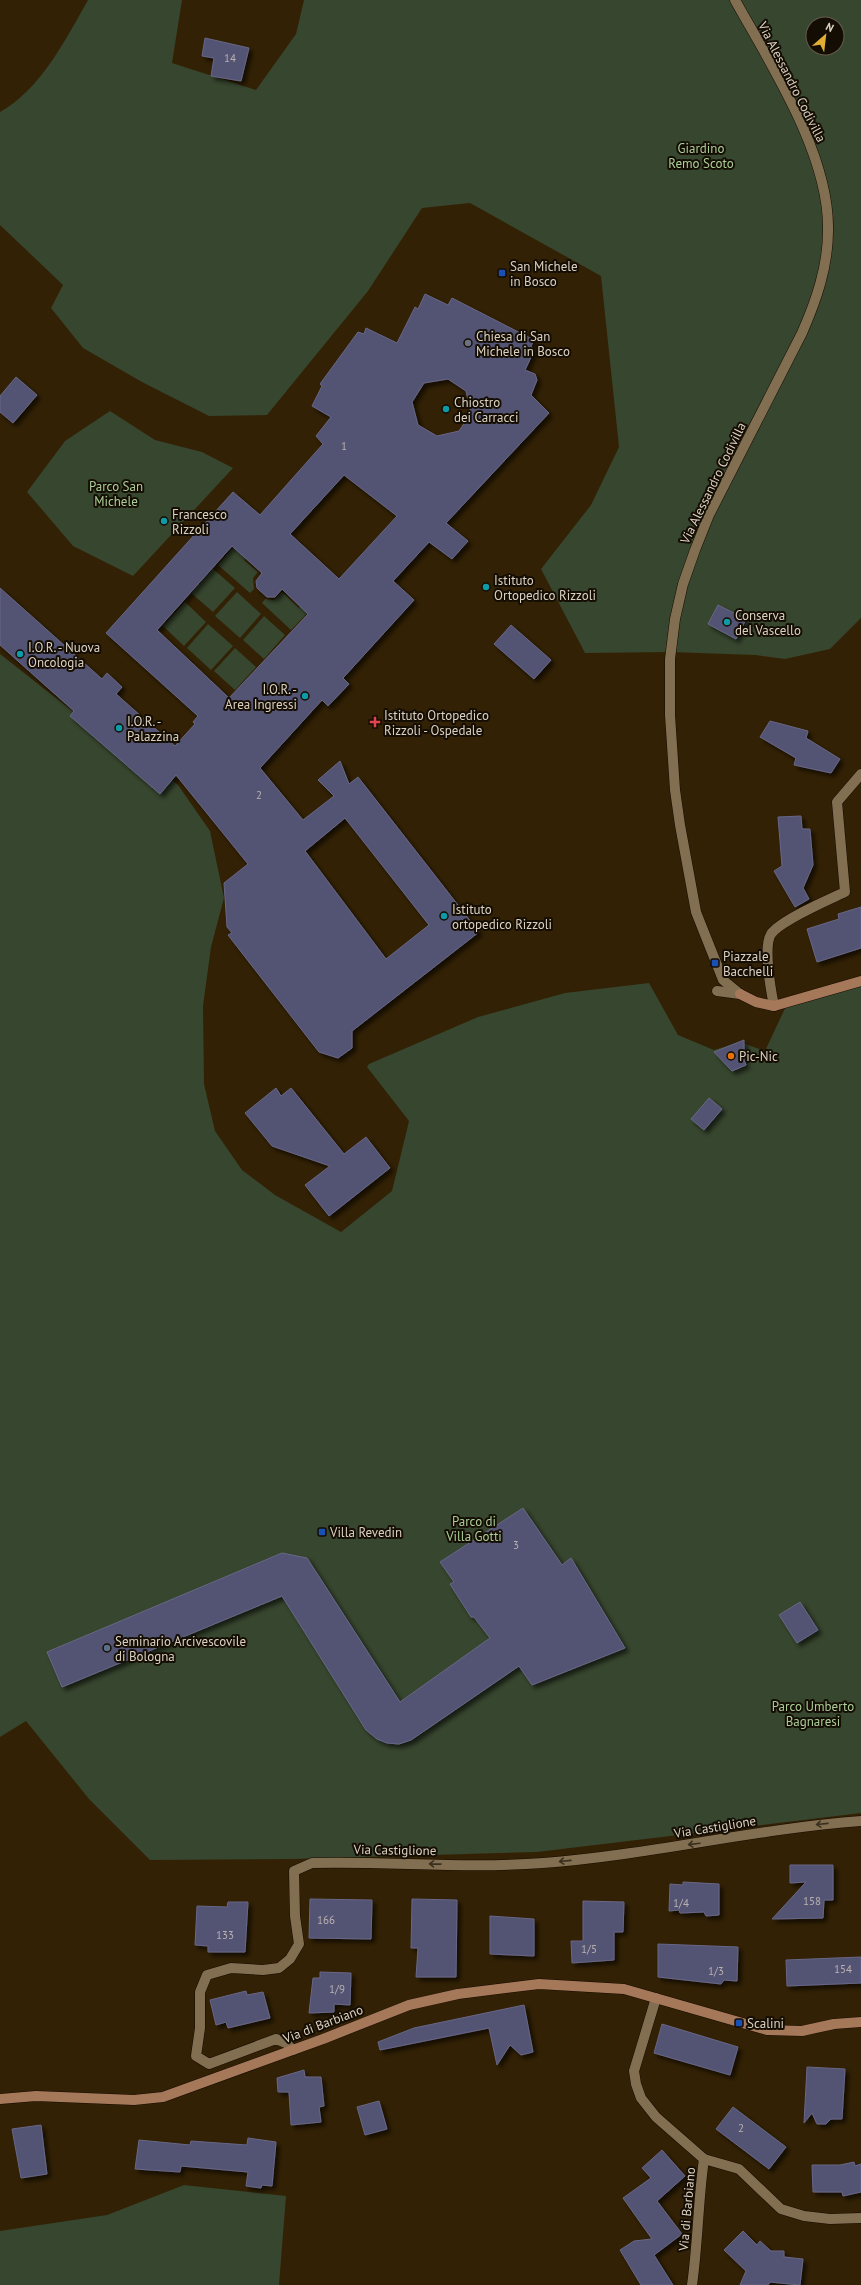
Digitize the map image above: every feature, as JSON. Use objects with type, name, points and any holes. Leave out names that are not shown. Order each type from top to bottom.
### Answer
[{"type":"street","name":"Via Alessandro Codivilla","points":[[735,0],[774,70],[814,156],[824,192],[828,230],[824,266],[815,302],[805,327],[709,515],[695,550],[675,619],[670,658],[670,716],[675,790],[696,912],[723,980],[740,994]]},
{"type":"street","points":[[774,1006],[767,946],[771,934],[781,924],[845,892],[837,802],[861,774]]},
{"type":"street","points":[[717,991],[740,994],[756,1002],[774,1006],[861,981]]},
{"type":"street","name":"Via Castiglione","points":[[293,2050],[286,2043],[276,2039],[209,2064],[196,2056],[200,2028],[200,1992],[207,1975],[231,1968],[263,1970],[279,1968],[290,1959],[299,1944],[295,1916],[294,1871],[312,1863],[541,1863],[597,1858],[821,1824],[861,1821]]},
{"type":"street","name":"Via di Barbiano","points":[[0,2099],[36,2096],[134,2100],[163,2097],[293,2050],[409,2005],[494,1989],[539,1984],[603,1986],[635,1991],[767,2030],[802,2031],[834,2024],[861,2022]]},
{"type":"street","name":"Via di Barbiano","points":[[656,1998],[634,2071],[636,2084],[641,2098],[656,2117],[704,2159],[698,2203],[697,2246],[692,2285]]},
{"type":"street","points":[[704,2159],[739,2169],[781,2209],[804,2216],[830,2219],[861,2218]]},
{"type":"green space","name":"Giardino Remo Scoto","points":[[88,0],[182,0],[172,63],[256,90],[296,34],[304,0],[861,0],[861,618],[830,649],[785,659],[755,655],[670,652],[585,653],[541,569],[591,505],[619,447],[601,276],[470,203],[422,208],[368,291],[267,415],[209,416],[142,382],[83,348],[51,308],[63,285],[0,225],[0,112],[28,91],[40,77],[61,47]]},
{"type":"green space","name":"Parco San Michele","points":[[110,411],[155,440],[202,452],[233,468],[133,576],[73,546],[27,492],[65,441]]},
{"type":"green space","points":[[236,544],[248,555],[244,560],[258,572],[253,578],[254,589],[250,593],[218,565]]},
{"type":"green space","points":[[213,569],[235,588],[213,612],[191,593]]},
{"type":"green space","points":[[237,592],[261,614],[240,638],[215,616]]},
{"type":"green space","points":[[282,592],[299,608],[303,603],[310,610],[291,630],[262,603],[265,599],[274,600]]},
{"type":"green space","points":[[185,602],[206,622],[184,646],[163,626]]},
{"type":"green space","points":[[264,616],[285,635],[264,659],[243,640]]},
{"type":"green space","points":[[208,624],[233,646],[211,670],[187,648]]},
{"type":"green space","points":[[235,648],[256,667],[235,690],[214,671]]},
{"type":"green space","name":"Parco di Villa Gotti","points":[[0,654],[75,713],[114,731],[178,785],[210,831],[224,898],[211,947],[203,1006],[204,1084],[215,1131],[242,1170],[275,1195],[341,1232],[392,1191],[409,1121],[367,1067],[369,1064],[478,1017],[565,993],[649,983],[678,1035],[714,1050],[740,1042],[765,1051],[788,1002],[861,977],[861,1813],[537,1852],[292,1859],[150,1860],[89,1799],[26,1721],[0,1737]]},
{"type":"green space","points":[[184,2185],[286,2196],[279,2285],[0,2285],[0,2231],[107,2215]]},
{"type":"building","points":[[205,38],[249,48],[241,81],[211,76],[214,58],[202,56]]},
{"type":"building","points":[[425,294],[448,305],[452,298],[534,340],[531,346],[534,351],[525,370],[535,374],[537,380],[531,395],[549,413],[446,523],[468,541],[452,559],[429,542],[393,581],[414,600],[343,678],[349,684],[328,706],[322,700],[260,768],[303,820],[334,796],[318,780],[340,761],[349,784],[358,777],[479,932],[352,1031],[352,1048],[338,1058],[319,1052],[228,935],[232,933],[227,927],[224,883],[248,864],[176,775],[160,794],[70,716],[74,711],[0,645],[0,588],[102,679],[107,673],[122,687],[116,694],[175,746],[195,724],[193,722],[198,716],[106,633],[233,492],[260,515],[323,444],[316,436],[331,417],[312,406],[322,386],[320,384],[358,332],[364,334],[366,328],[397,343],[415,307],[418,309]],"holes":[[[448,379],[466,391],[471,413],[459,431],[437,436],[418,425],[412,402],[424,383]],[[344,475],[397,516],[339,579],[290,534]],[[232,546],[262,573],[256,581],[257,588],[267,597],[275,597],[282,589],[308,614],[229,698],[157,630]],[[345,818],[429,925],[386,959],[305,851]]]},
{"type":"building","points":[[16,377],[37,395],[13,423],[0,412],[0,396]]},
{"type":"building","name":"Conserva del Vascello","points":[[718,605],[746,619],[736,639],[708,624]]},
{"type":"building","points":[[511,625],[551,660],[534,679],[494,644]]},
{"type":"building","points":[[770,721],[808,731],[806,738],[840,759],[831,773],[794,765],[796,758],[760,737]]},
{"type":"building","points":[[801,816],[802,829],[810,829],[813,865],[803,888],[809,899],[795,907],[774,871],[782,866],[778,817]]},
{"type":"building","points":[[861,907],[861,948],[817,962],[807,929],[839,919],[838,914]]},
{"type":"building","name":"Pic-Nic","points":[[744,1040],[744,1060],[746,1065],[732,1071],[714,1052]]},
{"type":"building","points":[[276,1088],[281,1096],[291,1088],[344,1154],[366,1137],[390,1168],[329,1216],[305,1185],[330,1166],[272,1146],[245,1113]]},
{"type":"building","points":[[709,1098],[722,1109],[704,1130],[691,1119]]},
{"type":"building","points":[[523,1508],[562,1565],[571,1558],[625,1648],[532,1685],[519,1666],[411,1740],[399,1744],[387,1743],[377,1739],[366,1730],[282,1596],[62,1687],[47,1652],[282,1553],[307,1558],[400,1702],[490,1638],[474,1617],[471,1617],[450,1584],[454,1582],[440,1562]]},
{"type":"building","points":[[800,1602],[818,1630],[797,1643],[779,1615]]},
{"type":"building","points":[[790,1865],[833,1865],[833,1900],[824,1900],[823,1918],[772,1919],[806,1882],[790,1883]]},
{"type":"building","points":[[683,1882],[719,1884],[719,1915],[706,1916],[704,1912],[680,1913],[679,1910],[669,1911],[670,1884],[683,1885]]},
{"type":"building","points":[[310,1899],[372,1900],[371,1939],[309,1938]]},
{"type":"building","points":[[412,1899],[457,1900],[456,1977],[416,1977],[418,1948],[411,1948]]},
{"type":"building","points":[[583,1901],[624,1902],[623,1932],[614,1932],[614,1960],[572,1963],[571,1941],[583,1941]]},
{"type":"building","points":[[228,1902],[248,1902],[245,1952],[208,1952],[208,1946],[195,1945],[197,1906],[227,1907]]},
{"type":"building","points":[[490,1916],[534,1919],[534,1956],[490,1954]]},
{"type":"building","points":[[658,1944],[738,1947],[737,1981],[724,1980],[721,1984],[658,1977]]},
{"type":"building","points":[[861,1957],[861,1983],[787,1986],[786,1960]]},
{"type":"building","points":[[320,1972],[351,1973],[350,2005],[334,2004],[334,2012],[309,2013],[313,1978],[320,1978]]},
{"type":"building","points":[[246,1991],[247,1995],[263,1992],[270,2018],[228,2028],[226,2022],[216,2025],[210,2000]]},
{"type":"building","points":[[524,2005],[533,2052],[521,2055],[510,2045],[497,2065],[489,2028],[380,2050],[378,2042],[414,2028]]},
{"type":"building","points":[[662,2024],[738,2047],[730,2075],[654,2053]]},
{"type":"building","points":[[807,2067],[845,2069],[842,2119],[831,2119],[826,2124],[817,2124],[812,2113],[804,2123]]},
{"type":"building","points":[[304,2070],[305,2077],[321,2077],[324,2106],[319,2107],[321,2122],[291,2125],[289,2092],[278,2092],[277,2078]]},
{"type":"building","points":[[379,2101],[387,2129],[365,2135],[357,2107]]},
{"type":"building","points":[[733,2107],[786,2147],[769,2169],[716,2129]]},
{"type":"building","points":[[41,2125],[47,2174],[21,2178],[12,2129]]},
{"type":"building","points":[[248,2138],[276,2142],[272,2186],[262,2185],[261,2188],[246,2186],[248,2172],[181,2166],[180,2172],[135,2169],[139,2140],[190,2145],[191,2141],[247,2145]]},
{"type":"building","points":[[662,2150],[685,2176],[657,2201],[682,2234],[654,2255],[673,2285],[641,2285],[620,2250],[634,2241],[652,2239],[623,2198],[651,2178],[642,2168]]},
{"type":"building","points":[[854,2162],[855,2166],[861,2164],[861,2192],[843,2196],[842,2192],[813,2192],[812,2165],[840,2165]]},
{"type":"building","points":[[743,2231],[757,2245],[760,2241],[771,2251],[784,2251],[784,2257],[803,2259],[800,2285],[770,2282],[768,2285],[740,2285],[746,2271],[724,2250]]},
{"type":"place","name":"San Michele in Bosco","points":[[502,273]]},
{"type":"place","name":"Chiesa di San Michele in Bosco","points":[[468,343]]},
{"type":"place","name":"Chiostro dei Carracci","points":[[446,409]]},
{"type":"place","name":"Francesco Rizzoli","points":[[164,521]]},
{"type":"place","name":"Istituto Ortopedico Rizzoli","points":[[486,587]]},
{"type":"place","name":"Conserva del Vascello","points":[[727,622]]},
{"type":"place","name":"I.O.R. - Nuova Oncologia","points":[[20,654]]},
{"type":"place","name":"I.O.R. - Area Ingressi","points":[[305,696]]},
{"type":"place","name":"Istituto Ortopedico Rizzoli - Ospedale","points":[[375,722]]},
{"type":"place","name":"I.O.R. - Palazzina","points":[[119,728]]},
{"type":"place","name":"Istituto ortopedico Rizzoli","points":[[444,916]]},
{"type":"place","name":"Piazzale Bacchelli","points":[[715,963]]},
{"type":"place","name":"Pic-Nic","points":[[731,1056]]},
{"type":"place","name":"Villa Revedin","points":[[322,1532]]},
{"type":"place","name":"Seminario Arcivescovile di Bologna","points":[[107,1648]]},
{"type":"place","name":"Scalini","points":[[739,2023]]},
{"type":"park label","name":"Parco Umberto Bagnaresi","points":[[813,1714]]}]
